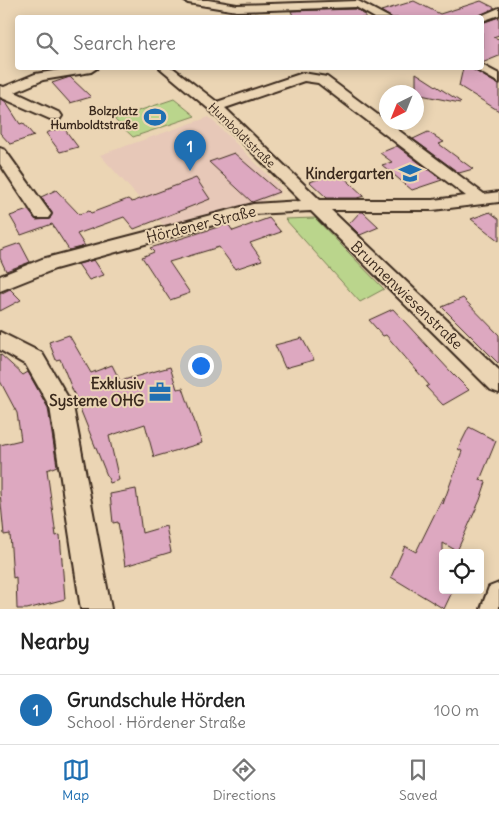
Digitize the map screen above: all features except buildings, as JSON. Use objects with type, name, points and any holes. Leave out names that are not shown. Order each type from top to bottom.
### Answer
[{"type":"street","points":[[188,0],[237,8],[363,2],[381,15]]},
{"type":"street","points":[[484,17],[499,12]]},
{"type":"street","points":[[1,92],[40,77],[80,70]]},
{"type":"street","name":"Humboldtstraße","points":[[169,70],[215,107],[315,205]]},
{"type":"street","points":[[483,70],[499,79]]},
{"type":"street","points":[[215,107],[303,77],[322,80],[490,198]]},
{"type":"street","points":[[1,92],[54,116]]},
{"type":"street","points":[[0,153],[42,214]]},
{"type":"street","name":"Hördener Straße","points":[[0,284],[49,264],[254,209],[315,205],[433,205],[490,198]]},
{"type":"street","name":"Brunnenwiesenstraße","points":[[315,205],[499,384]]},
{"type":"street","points":[[0,340],[34,359],[61,406],[96,609]]},
{"type":"street","points":[[496,609],[499,597]]},
{"type":"shaded area","points":[[209,117],[280,187],[281,193],[254,205],[167,229],[100,155]]},
{"type":"green space","name":"Bolzplatz Humboldtstraße","points":[[174,99],[195,116],[133,137],[114,119]]},
{"type":"green space","points":[[315,218],[384,289],[360,302],[285,219]]},
{"type":"place","name":"Bolzplatz Humboldtstraße","points":[[155,117]]},
{"type":"place","name":"Grundschule Hörden","points":[[190,171]]},
{"type":"place","name":"Kindergarten","points":[[410,173]]},
{"type":"place","name":"Exklusiv Systeme OHG","points":[[160,392]]}]
